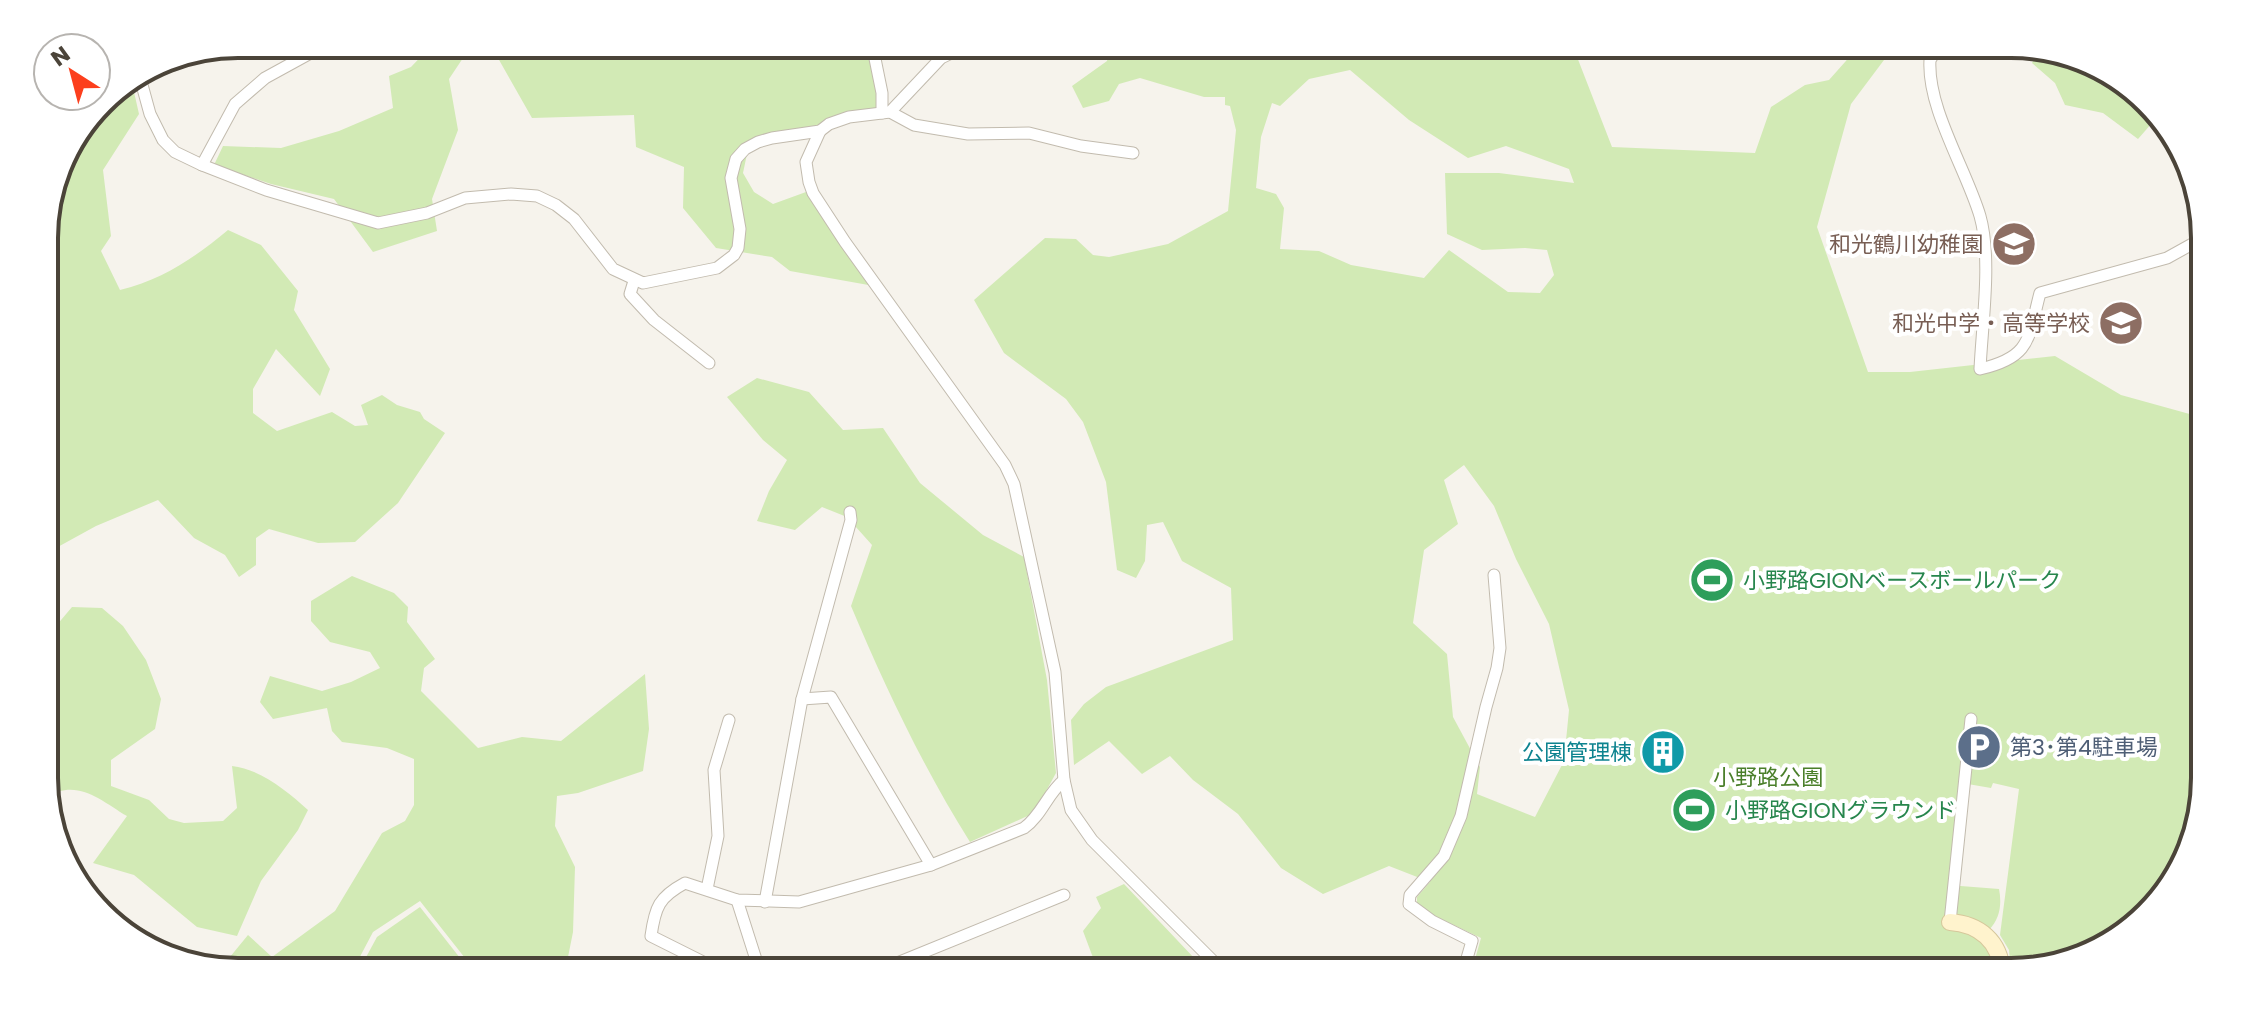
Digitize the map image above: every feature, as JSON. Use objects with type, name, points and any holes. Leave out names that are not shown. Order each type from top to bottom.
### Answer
[{"type":"street","points":[[202,165],[235,104],[265,78],[301,58]]},
{"type":"street","points":[[875,58],[886,112]]},
{"type":"street","points":[[886,112],[941,58]]},
{"type":"street","points":[[1931,58],[1935,98],[1981,219],[1985,266],[1980,369],[2013,358],[2026,346],[2040,293],[2167,258],[2191,245]]},
{"type":"street","points":[[142,86],[150,114],[163,140],[175,152],[202,165],[266,190],[378,223],[427,213],[465,198],[511,194],[537,196],[564,210],[608,265],[634,281],[652,282],[717,268],[728,261],[740,241],[731,178],[736,159],[745,149],[758,142],[820,131],[849,117],[886,112],[914,125],[955,132],[987,135],[1029,133],[1081,146],[1133,153]]},
{"type":"street","points":[[820,131],[806,162],[813,193],[872,281],[1005,465],[1014,484],[1055,672],[1064,780],[1071,810],[1080,826],[1210,958]]},
{"type":"street","points":[[634,281],[630,294],[654,320],[709,363]]},
{"type":"street","points":[[765,902],[802,699],[851,520],[850,512]]},
{"type":"street","points":[[1467,958],[1472,941],[1432,921],[1409,904],[1410,895],[1444,856],[1461,816],[1499,658],[1494,575]]},
{"type":"street","points":[[802,699],[831,697],[931,865]]},
{"type":"street","points":[[1971,719],[1950,922],[1962,923],[1984,933],[1999,952],[2000,958]]},
{"type":"street","points":[[707,889],[718,836],[714,770],[729,720]]},
{"type":"street","points":[[695,958],[651,936],[653,918],[667,893],[685,883],[737,900],[799,902],[931,865],[1024,828],[1036,819],[1055,788],[1064,780]]},
{"type":"street","points":[[909,958],[1064,895]]},
{"type":"street","points":[[737,900],[756,958]]},
{"type":"green space","points":[[420,58],[463,58],[449,79],[458,130],[432,199],[437,231],[373,252],[334,199],[271,184],[214,165],[223,146],[281,148],[339,131],[393,108],[389,76],[411,67]]},
{"type":"green space","points":[[498,58],[870,58],[879,111],[763,145],[747,154],[743,173],[754,192],[773,204],[806,192],[874,286],[790,271],[772,257],[716,248],[683,208],[684,167],[636,147],[634,115],[532,118]]},
{"type":"green space","name":"小野路公園","points":[[1108,58],[1577,58],[1612,147],[1755,153],[1771,107],[1805,85],[1829,80],[1849,58],[1886,58],[1851,104],[1817,227],[1868,372],[1910,372],[2055,356],[2121,395],[2191,414],[2191,778],[2188,813],[2177,847],[2161,878],[2130,913],[2091,939],[2046,955],[2010,958],[2009,950],[2000,935],[2019,789],[1993,783],[1991,788],[1962,783],[1948,885],[1999,889],[1999,911],[1989,930],[2001,958],[1475,958],[1481,938],[1435,916],[1417,903],[1417,897],[1430,882],[1389,866],[1323,894],[1281,868],[1238,814],[1193,780],[1170,756],[1142,774],[1109,741],[1074,765],[1071,720],[1084,704],[1106,687],[1233,640],[1231,588],[1182,561],[1163,522],[1147,525],[1145,561],[1136,578],[1117,570],[1106,482],[1083,422],[1066,399],[1004,353],[974,300],[1045,238],[1076,239],[1093,255],[1109,257],[1168,244],[1228,211],[1236,130],[1230,106],[1225,105],[1225,97],[1204,97],[1140,78],[1119,84],[1109,101],[1083,108],[1072,86]],"holes":[[[1350,70],[1409,120],[1468,158],[1506,146],[1569,169],[1574,183],[1499,173],[1445,173],[1447,234],[1482,250],[1547,250],[1554,275],[1540,293],[1508,292],[1449,250],[1424,278],[1351,265],[1319,251],[1280,249],[1284,208],[1276,194],[1256,188],[1261,137],[1272,103],[1280,106],[1309,79]],[[1464,465],[1494,506],[1516,559],[1549,624],[1569,710],[1564,761],[1535,817],[1477,794],[1480,767],[1453,717],[1447,654],[1413,623],[1424,550],[1458,524],[1444,480]]]},
{"type":"green space","points":[[2034,60],[2046,61],[2101,82],[2121,95],[2151,124],[2138,139],[2103,113],[2065,105],[2055,83],[2032,63]]},
{"type":"green space","points":[[134,91],[139,114],[103,170],[111,236],[101,251],[120,290],[151,280],[178,266],[228,230],[261,245],[298,291],[294,310],[330,369],[320,396],[276,349],[253,389],[253,413],[277,431],[332,412],[355,426],[368,425],[361,405],[382,395],[397,405],[420,412],[424,419],[445,433],[398,503],[355,542],[318,543],[269,529],[256,538],[256,565],[239,577],[225,555],[194,538],[158,500],[96,526],[58,547],[58,226],[64,191],[82,148],[103,119]]},
{"type":"green space","points":[[757,378],[809,392],[843,430],[883,428],[920,483],[983,535],[1024,557],[1047,680],[1056,773],[1034,813],[970,842],[906,726],[851,606],[872,545],[847,517],[822,507],[795,530],[757,521],[769,491],[787,460],[763,440],[727,397]]},
{"type":"green space","points":[[352,576],[394,593],[408,607],[407,622],[435,659],[424,668],[421,691],[478,748],[522,737],[561,741],[645,674],[649,729],[643,771],[578,793],[557,796],[555,826],[575,867],[573,932],[568,958],[465,958],[420,901],[373,932],[359,958],[230,957],[248,935],[272,957],[335,911],[382,833],[405,821],[414,805],[414,759],[387,748],[342,742],[332,731],[327,708],[273,719],[260,702],[270,676],[322,691],[380,668],[370,652],[330,642],[311,621],[311,601]]},
{"type":"green space","points":[[72,607],[102,608],[123,626],[146,660],[161,699],[155,729],[111,760],[111,786],[149,800],[169,819],[184,823],[223,821],[237,808],[232,766],[263,776],[308,810],[298,830],[261,881],[237,936],[197,927],[134,875],[93,863],[127,816],[88,793],[79,790],[59,792],[58,624]]},
{"type":"green space","points":[[1124,884],[1194,958],[1094,958],[1083,931],[1101,908],[1096,897]]},
{"type":"green space","points":[[420,907],[460,958],[366,958],[377,937]]},
{"type":"place","name":"和光鶴川幼稚園","points":[[2014,244]]},
{"type":"place","name":"和光中学・高等学校","points":[[2121,323]]},
{"type":"place","name":"小野路GIONベースボールパーク","points":[[1712,580]]},
{"type":"place","name":"第3･第4駐車場","points":[[1979,747]]},
{"type":"place","name":"公園管理棟","points":[[1663,752]]},
{"type":"place","name":"小野路GIONグラウンド","points":[[1694,810]]}]
